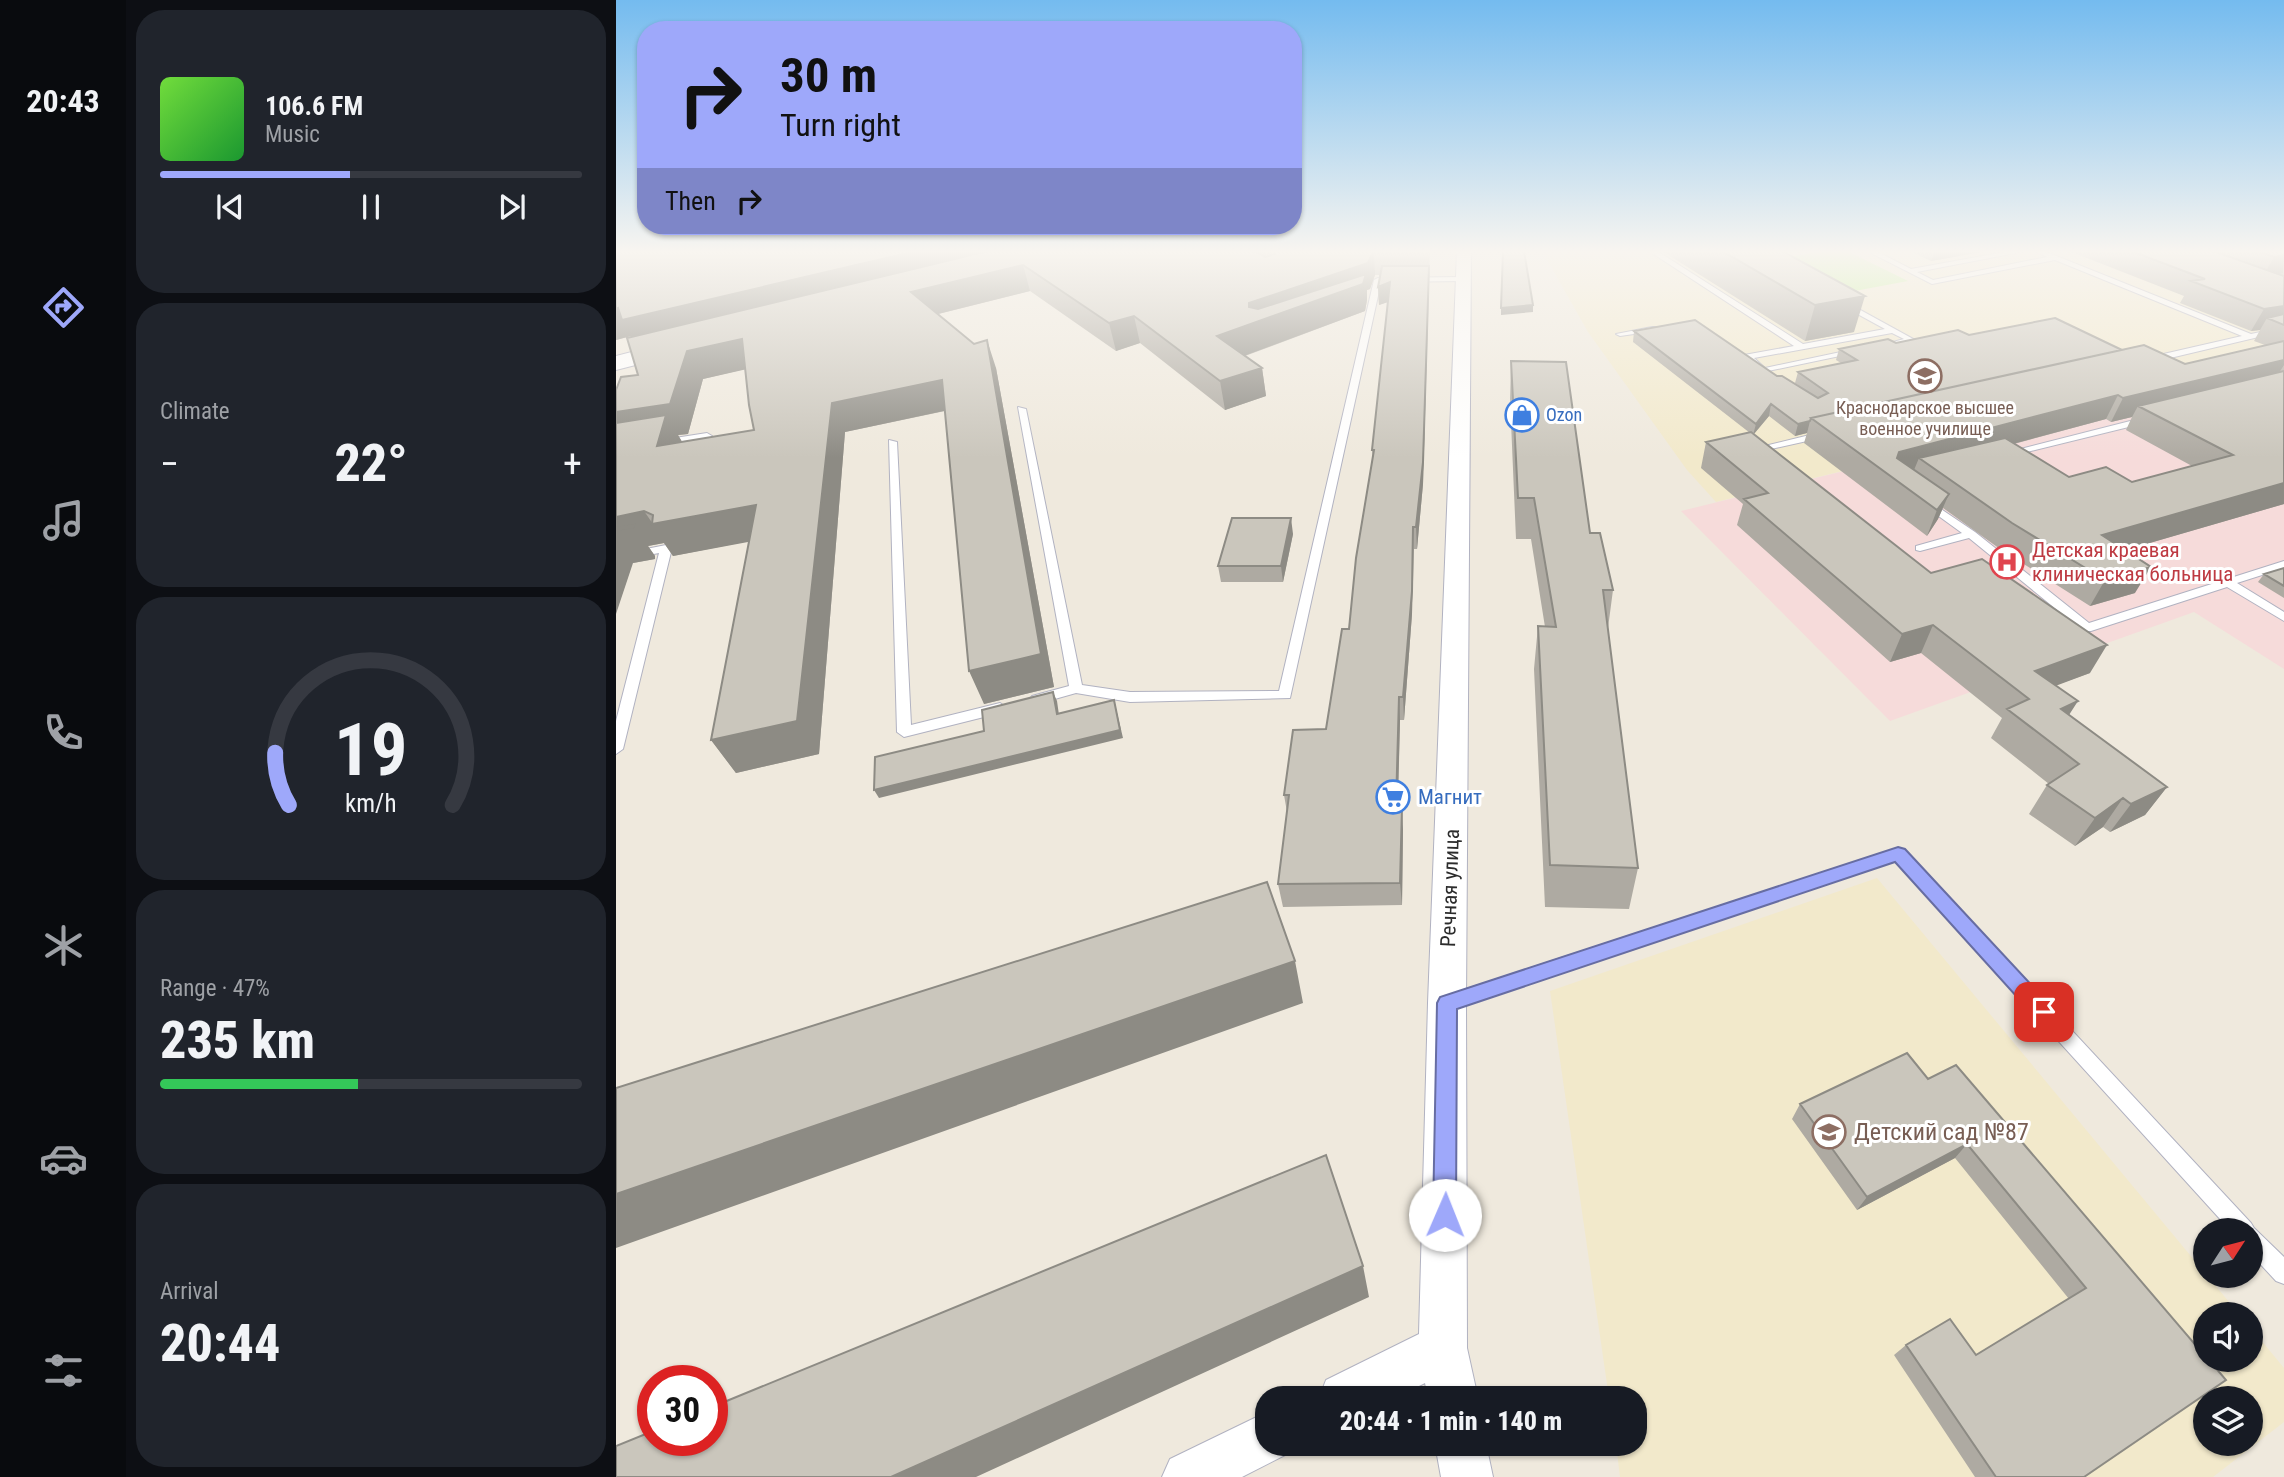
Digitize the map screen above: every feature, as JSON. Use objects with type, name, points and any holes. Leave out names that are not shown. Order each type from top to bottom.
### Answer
[{"type":"main road","points":[[616,363],[703,341]]},
{"type":"street","name":"Речная улица","points":[[1450,1386],[1443,1348],[1447,1003],[1463,320]]},
{"type":"street","points":[[1368,1386],[1443,1348]]},
{"type":"street","points":[[1188,1477],[1255,1443]]},
{"type":"street","points":[[1463,1456],[1467,1477]]},
{"type":"lane","points":[[1023,702],[1076,689],[1130,697],[1286,695],[1369,320]]},
{"type":"lane","points":[[1759,320],[1802,347]]},
{"type":"lane","points":[[1875,320],[1911,340],[1888,345]]},
{"type":"lane","points":[[2209,320],[2252,337]]},
{"type":"lane","points":[[1620,334],[1657,328]]},
{"type":"lane","points":[[2142,362],[2284,329]]},
{"type":"lane","points":[[1747,357],[1893,330]]},
{"type":"lane","points":[[1736,350],[1776,377]]},
{"type":"lane","points":[[1766,370],[1861,351]]},
{"type":"lane","points":[[1021,409],[1076,689]]},
{"type":"lane","points":[[1990,458],[2153,418]]},
{"type":"lane","points":[[1743,453],[1836,432]]},
{"type":"lane","points":[[655,444],[707,436]]},
{"type":"lane","points":[[892,442],[904,732],[1010,705]]},
{"type":"lane","points":[[1917,496],[1971,534],[2087,628],[2284,564]]},
{"type":"lane","points":[[1920,548],[1971,534]]},
{"type":"lane","points":[[616,558],[667,548],[616,750]]},
{"type":"lane","points":[[2229,583],[2284,617]]},
{"type":"lane","points":[[1447,1003],[1898,854],[2233,1218]]},
{"type":"lane","points":[[2263,1251],[2284,1273]]},
{"type":"shaded area","name":"Краснодарское высшее военное училище","points":[[1581,320],[2284,320],[2284,363],[1716,502],[1687,470]]},
{"type":"shaded area","name":"Детская краевая клиническая больница","points":[[2284,363],[2284,669],[2194,612],[1890,721],[1681,511]]},
{"type":"shaded area","name":"Детский сад №87","points":[[1877,878],[2193,1259],[2193,1288],[2217,1288],[2229,1302],[2193,1302],[2193,1372],[2263,1372],[2263,1343],[2284,1368],[2284,1422],[2263,1438],[2263,1386],[2193,1386],[2193,1456],[2240,1456],[2213,1477],[1620,1477],[1617,1456],[1647,1456],[1647,1386],[1607,1386],[1550,991]]},
{"type":"building","points":[[702,320],[945,320],[974,344],[987,340],[1041,654],[969,671],[942,380],[832,403],[797,721],[711,740],[756,505],[652,524],[653,515],[644,511],[616,517],[616,423],[666,415],[657,446],[754,430],[742,339],[687,351],[670,404],[616,412],[616,390],[621,377],[638,375],[627,338]]},
{"type":"building","points":[[1139,320],[1262,320],[1217,336],[1262,368],[1220,381]]},
{"type":"building","points":[[1386,320],[1427,320],[1423,462],[1416,527],[1413,527],[1412,591],[1403,697],[1399,697],[1396,806],[1402,806],[1400,883],[1278,884],[1289,795],[1284,795],[1293,730],[1326,729],[1342,629],[1349,629],[1356,558],[1372,450]]},
{"type":"building","points":[[1695,320],[1777,376],[1782,376],[1818,398],[1828,393],[1798,372],[1857,360],[1839,349],[1888,339],[1896,343],[1958,330],[1969,335],[2045,320],[2059,320],[2122,350],[1811,418],[1810,421],[1798,424],[1771,404],[1756,424],[1634,331]]},
{"type":"building","points":[[2272,320],[2284,320],[2284,325]]},
{"type":"building","points":[[2284,341],[2284,360],[2123,398],[2118,395],[1899,452],[1897,458],[1949,494],[1937,510],[1811,418],[2144,345],[2185,364]]},
{"type":"building","points":[[1511,361],[1566,362],[1590,533],[1600,533],[1613,590],[1603,590],[1638,868],[1550,865],[1538,626],[1556,627],[1534,498],[1518,498]]},
{"type":"building","points":[[2284,371],[2284,483],[2102,535],[2151,567],[2105,580],[2012,523],[1919,458],[2005,438],[2069,477],[2106,467],[2132,482],[2233,455],[2138,406]]},
{"type":"building","points":[[1751,432],[1931,573],[1982,559],[2107,645],[2035,671],[2078,701],[2061,709],[2167,787],[2131,804],[2123,798],[2095,818],[2047,785],[2079,764],[2007,709],[2029,699],[1933,625],[1902,634],[1744,499],[1768,493],[1706,442]]},
{"type":"building","points":[[1232,518],[1291,518],[1281,566],[1218,566]]},
{"type":"building","points":[[634,525],[633,527],[616,530],[616,528]]},
{"type":"building","points":[[2284,568],[2284,586],[2264,574]]},
{"type":"building","points":[[1053,692],[1057,714],[1114,700],[1120,730],[874,790],[875,757],[984,731],[982,710]]},
{"type":"building","points":[[1267,882],[1295,961],[616,1194],[616,1088]]},
{"type":"building","points":[[1907,1053],[1928,1079],[1956,1065],[2193,1342],[2193,1372],[2219,1372],[2226,1380],[2217,1386],[2193,1386],[2193,1403],[2084,1477],[1996,1477],[1906,1345],[1950,1319],[1976,1355],[2086,1288],[1967,1144],[1867,1197],[1800,1104]]},
{"type":"building","points":[[1326,1155],[1363,1266],[891,1477],[616,1477],[616,1446],[637,1437],[637,1456],[728,1456],[728,1400]]},
{"type":"place","name":"Краснодарское высшее военное училище","points":[[1925,376]]},
{"type":"place","name":"Ozon","points":[[1522,415]]},
{"type":"place","name":"Детская краевая клиническая больница","points":[[2007,562]]},
{"type":"place","name":"Магнит","points":[[1393,797]]},
{"type":"place","name":"Детский сад №87","points":[[1829,1132]]},
{"type":"route","points":[[1445,1215],[1447,1003],[1898,854],[2044,1012]]}]
